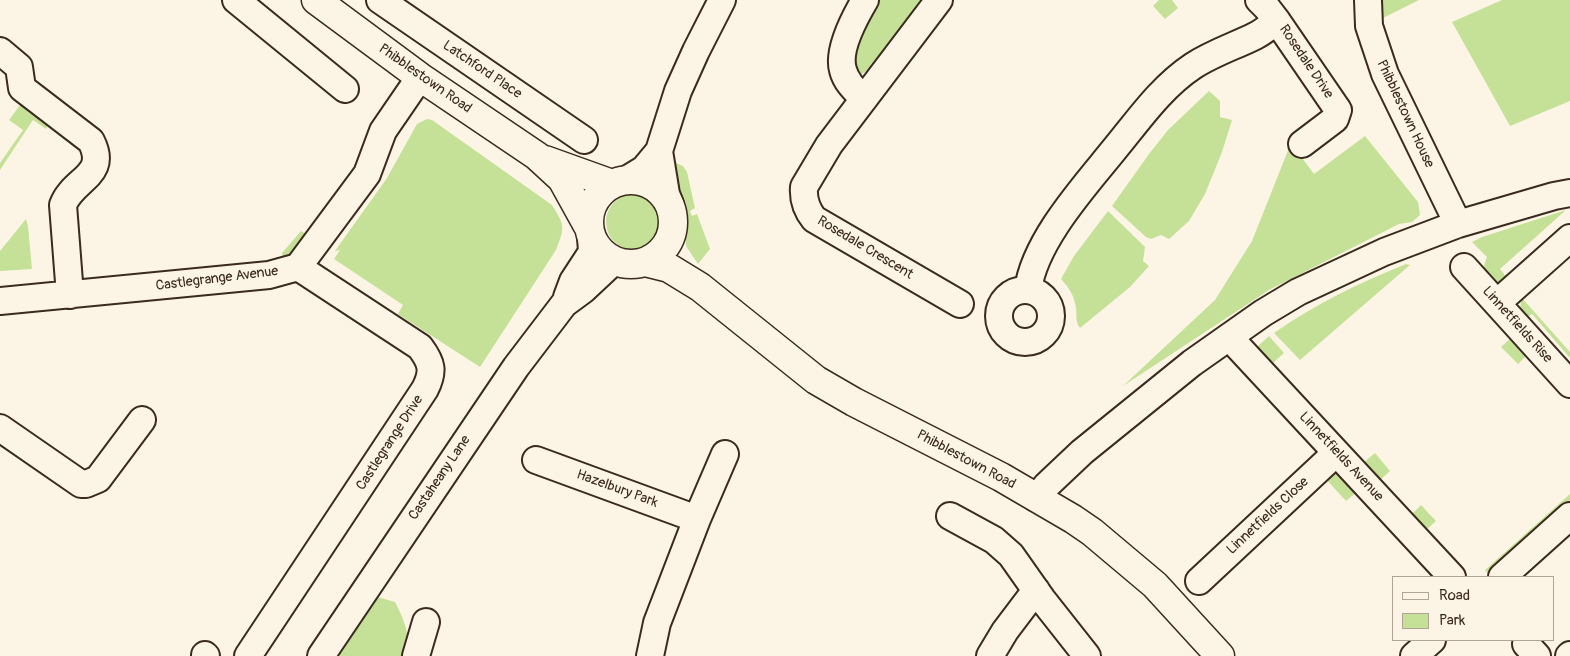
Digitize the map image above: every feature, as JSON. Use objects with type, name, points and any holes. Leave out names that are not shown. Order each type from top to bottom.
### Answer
[{"type":"street","points":[[236,0],[345,88]]},
{"type":"street","name":"Phibblestown Road","points":[[316,0],[420,77],[537,156],[562,179],[590,232]]},
{"type":"street","name":"Latchford Place","points":[[380,0],[584,140]]},
{"type":"street","points":[[658,151],[671,216],[670,239],[664,249],[655,257],[645,262],[624,264],[614,261],[596,247],[590,232],[589,213],[594,201],[602,191],[644,169],[658,151],[678,91],[722,0]]},
{"type":"street","points":[[864,98],[846,80],[842,69],[842,61],[849,31],[865,0]]},
{"type":"street","name":"Rosedale Crescent","points":[[939,0],[829,145],[804,187],[804,200],[808,213],[814,219],[960,304]]},
{"type":"street","name":"Rosedale Drive","points":[[1259,0],[1277,21],[1338,110],[1335,119],[1302,144]]},
{"type":"street","name":"Phibblestown House","points":[[1368,0],[1369,26],[1385,74],[1458,224]]},
{"type":"street","points":[[1028,290],[1031,275],[1053,230],[1100,167],[1162,91],[1194,65],[1222,50],[1256,36],[1277,21]]},
{"type":"street","points":[[0,51],[19,66],[22,88],[91,141],[96,150],[97,162],[91,172],[66,198],[63,205],[70,295]]},
{"type":"street","name":"Castlegrange Avenue","points":[[0,301],[269,275],[298,267],[367,174],[384,131],[420,77]]},
{"type":"street","name":"Phibblestown Road","points":[[537,156],[569,169],[619,182]]},
{"type":"street","points":[[619,182],[639,180],[652,185],[662,193],[671,216]]},
{"type":"street","points":[[1036,498],[1082,452],[1192,363],[1263,313],[1298,292],[1384,252],[1458,224],[1570,193]]},
{"type":"street","name":"Phibblestown Road","points":[[671,216],[680,253],[696,284]]},
{"type":"street","name":"Castaheany Lane","points":[[321,656],[516,367],[564,304],[573,281],[592,252],[590,232]]},
{"type":"street","points":[[1498,304],[1570,238]]},
{"type":"street","name":"Castaheany Lane","points":[[564,304],[583,290],[614,261]]},
{"type":"street","name":"Phibblestown Road","points":[[645,262],[669,268],[696,284],[816,380],[854,402],[1001,477],[1092,532],[1155,585],[1220,656]]},
{"type":"street","name":"Linnetfields Rise","points":[[1464,266],[1570,384]]},
{"type":"street","name":"Castlegrange Drive","points":[[248,656],[380,459],[431,377],[430,363],[420,347],[298,267]]},
{"type":"street","name":"Linnetfields Avenue","points":[[1229,337],[1451,576]]},
{"type":"street","points":[[0,428],[81,484],[86,484],[98,479],[142,420]]},
{"type":"street","name":"Linnetfields Close","points":[[1199,581],[1336,452]]},
{"type":"street","points":[[650,656],[657,622],[697,519],[725,454]]},
{"type":"street","name":"Hazelbury Park","points":[[536,460],[697,519]]},
{"type":"street","points":[[950,516],[973,528],[1011,555],[1054,615],[1088,656]]},
{"type":"street","points":[[1503,576],[1570,516]]},
{"type":"street","points":[[990,656],[1005,631],[1036,590]]},
{"type":"street","points":[[416,656],[426,622]]},
{"type":"street","points":[[1414,656],[1431,641]]},
{"type":"green space","points":[[879,0],[926,0],[869,70],[860,75],[856,73],[853,59],[865,20]]},
{"type":"green space","points":[[1159,0],[1172,0],[1178,8],[1165,19],[1153,6]]},
{"type":"green space","points":[[1382,0],[1419,0],[1383,18]]},
{"type":"green space","points":[[1502,0],[1570,0],[1570,101],[1510,126],[1452,22]]},
{"type":"green space","points":[[1209,91],[1220,101],[1220,117],[1232,120],[1222,152],[1205,194],[1189,221],[1169,239],[1161,235],[1151,239],[1146,237],[1112,206],[1168,130]]},
{"type":"green space","points":[[23,104],[48,124],[46,129],[33,120],[0,170],[0,163],[23,130],[9,120],[20,105]]},
{"type":"green space","points":[[427,119],[432,120],[552,205],[561,222],[562,231],[556,250],[480,367],[398,314],[403,305],[334,259],[340,250],[335,251],[387,178],[417,124]]},
{"type":"green space","points":[[1365,136],[1418,202],[1420,215],[1412,222],[1399,224],[1269,290],[1123,386],[1215,300],[1252,241],[1291,143],[1314,174]]},
{"type":"green space","points":[[674,162],[683,166],[687,172],[695,208],[690,211],[692,216],[697,214],[710,249],[698,264],[686,246],[685,216],[672,173]]},
{"type":"green space","points":[[628,194],[640,194],[650,198],[658,206],[662,222],[658,238],[650,246],[640,250],[628,250],[618,246],[610,238],[606,228],[606,216],[610,206],[618,198]]},
{"type":"green space","points":[[1566,210],[1500,269],[1510,281],[1493,284],[1484,269],[1487,257],[1472,242],[1482,237]]},
{"type":"green space","points":[[1108,211],[1145,247],[1143,261],[1149,266],[1130,287],[1080,328],[1072,295],[1061,279],[1074,256]]},
{"type":"green space","points":[[26,219],[32,269],[0,271],[0,251]]},
{"type":"green space","points":[[301,231],[306,234],[289,258],[283,261],[282,253]]},
{"type":"green space","points":[[1406,264],[1410,265],[1300,360],[1274,333],[1338,295]]},
{"type":"green space","points":[[1522,298],[1570,352],[1570,358],[1532,314],[1525,319],[1521,309]]},
{"type":"green space","points":[[1269,336],[1284,353],[1273,363],[1257,347]]},
{"type":"green space","points":[[1513,336],[1529,353],[1518,364],[1501,347]]},
{"type":"green space","points":[[1375,453],[1390,471],[1379,481],[1363,463]]},
{"type":"green space","points":[[1334,472],[1338,473],[1358,491],[1346,501],[1324,477]]},
{"type":"green space","points":[[1570,494],[1570,500],[1488,574],[1485,570]]},
{"type":"green space","points":[[1421,505],[1436,521],[1425,531],[1411,515]]},
{"type":"green space","points":[[374,596],[395,602],[406,628],[408,642],[405,656],[336,656]]}]
